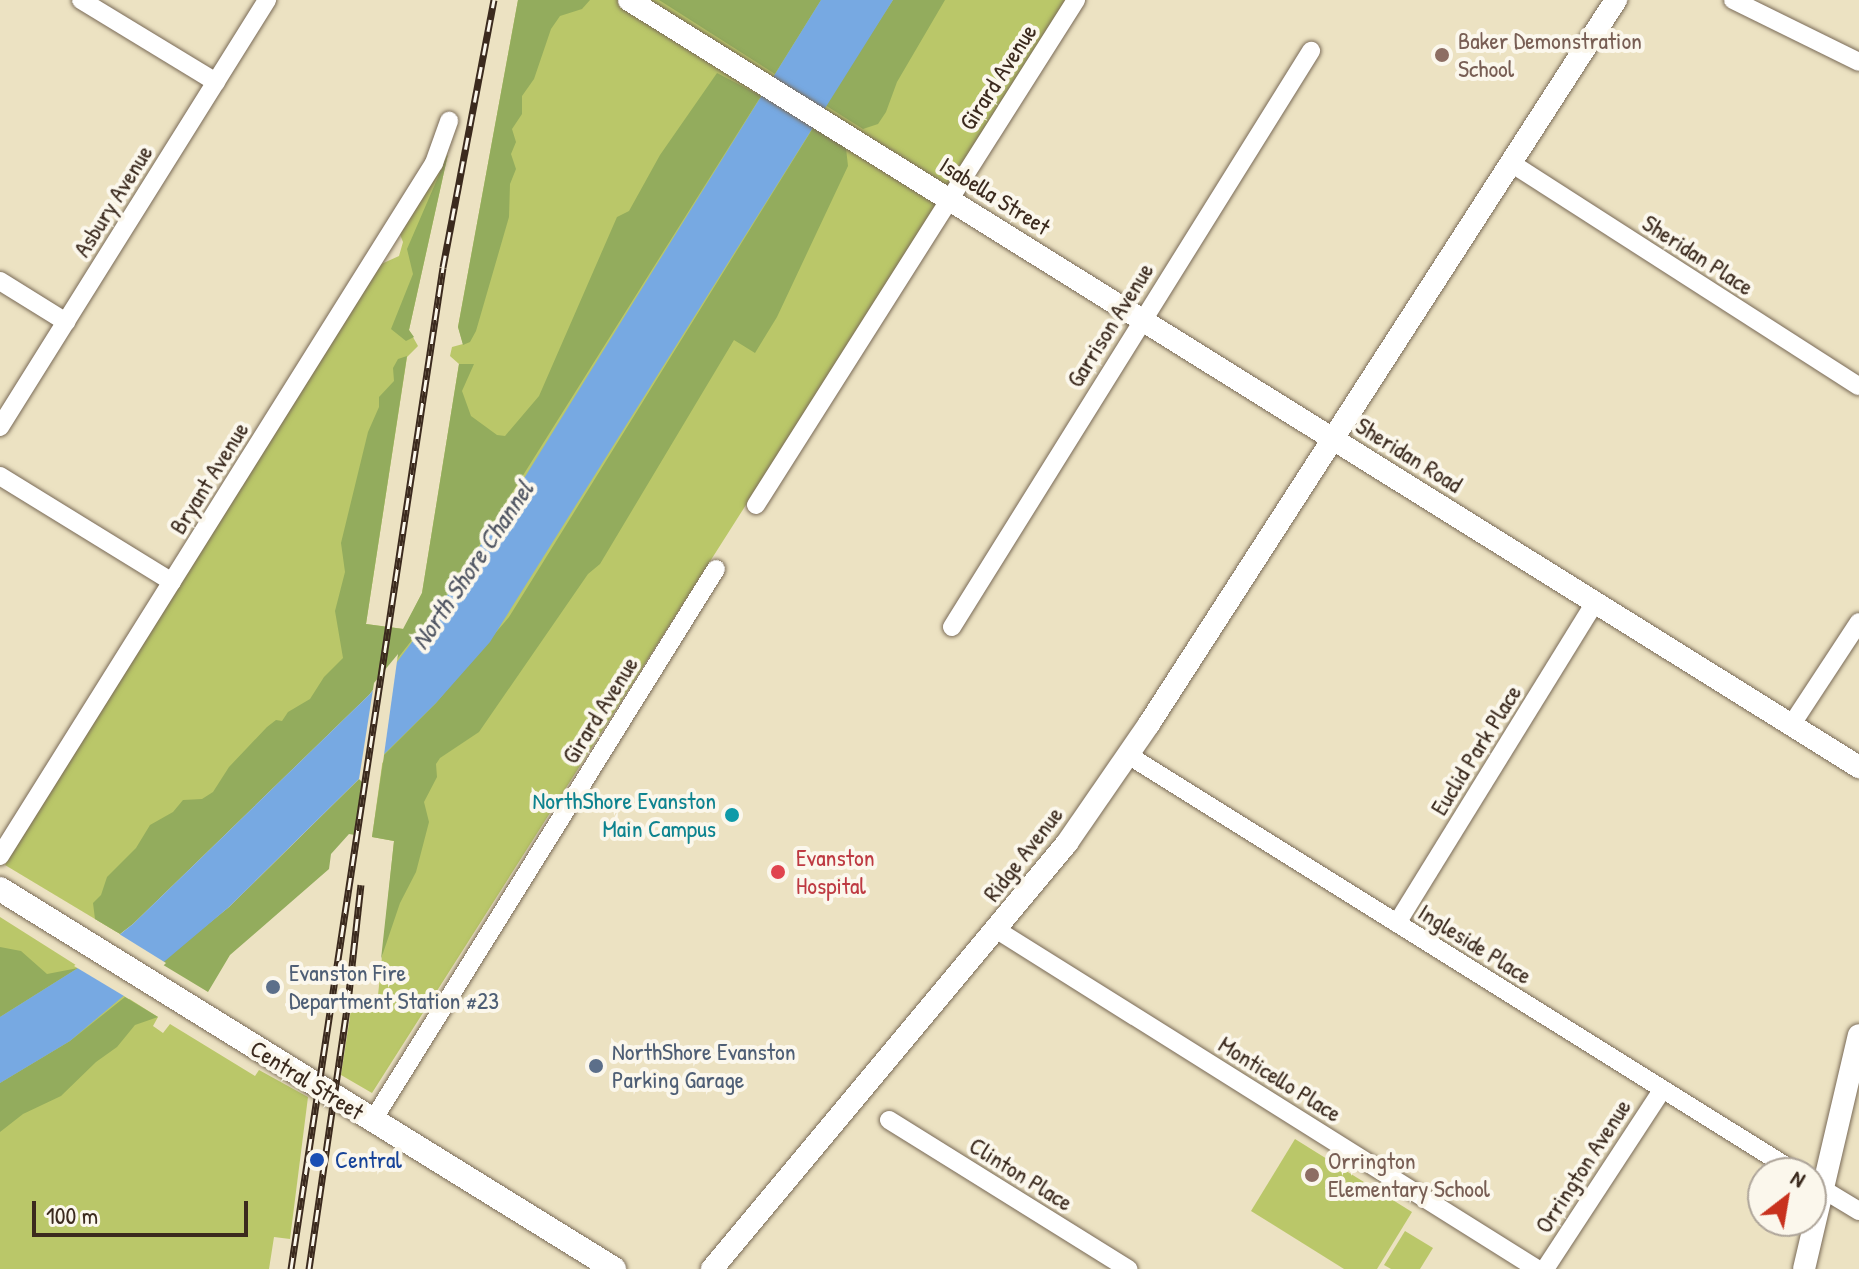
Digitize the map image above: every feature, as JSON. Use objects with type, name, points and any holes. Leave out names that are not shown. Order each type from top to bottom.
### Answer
[{"type":"main road","name":"Central Street","points":[[0,889],[614,1269]]},
{"type":"street","points":[[81,0],[216,82]]},
{"type":"street","name":"Asbury Avenue","points":[[0,427],[267,0]]},
{"type":"street","name":"Isabella Street","points":[[629,0],[1333,438]]},
{"type":"street","name":"Girard Avenue","points":[[756,505],[1076,0]]},
{"type":"street","name":"Sheridan Road","points":[[1616,0],[1333,438],[1859,767]]},
{"type":"street","points":[[1733,0],[1859,62]]},
{"type":"street","name":"Garrison Avenue","points":[[952,627],[1311,51]]},
{"type":"street","name":"Bryant Avenue","points":[[0,856],[434,163],[449,121]]},
{"type":"street","name":"Sheridan Place","points":[[1511,163],[1859,386]]},
{"type":"street","points":[[0,281],[66,322]]},
{"type":"street","name":"Ridge Avenue","points":[[712,1269],[1067,843],[1128,755],[1333,438]]},
{"type":"street","points":[[0,476],[172,582]]},
{"type":"street","name":"Girard Avenue","points":[[373,1120],[716,569]]},
{"type":"street","name":"Euclid Park Place","points":[[1397,923],[1595,602]]},
{"type":"street","points":[[1792,724],[1859,622]]},
{"type":"street","name":"Ingleside Place","points":[[1128,755],[1771,1157]]},
{"type":"street","name":"Monticello Place","points":[[997,930],[1537,1269]]},
{"type":"street","points":[[1825,1157],[1859,1035]]},
{"type":"street","name":"Orrington Avenue","points":[[1545,1269],[1662,1090]]},
{"type":"street","name":"Clinton Place","points":[[889,1120],[1128,1269]]},
{"type":"street","points":[[1827,1191],[1859,1211]]},
{"type":"street","points":[[1804,1269],[1809,1237]]},
{"type":"green space","points":[[518,0],[1067,0],[372,1093],[341,1075],[352,1003],[377,1005],[394,841],[372,837],[396,664],[120,934],[5,865],[379,265],[399,256],[403,242],[399,232],[448,154],[409,330],[418,346],[407,357],[366,624],[404,629],[422,593],[459,364],[450,356],[452,347],[463,344],[458,327]]},
{"type":"green space","points":[[518,0],[590,0],[582,9],[560,16],[551,29],[534,79],[522,96],[522,114],[512,129],[516,142],[511,154],[516,169],[510,184],[509,217],[476,331],[470,342],[463,345],[458,327]]},
{"type":"green space","points":[[659,0],[821,0],[775,74]]},
{"type":"green space","points":[[893,0],[945,0],[897,82],[886,112],[878,124],[863,129],[825,105]]},
{"type":"green space","points":[[717,73],[761,96],[451,590],[369,695],[133,924],[120,934],[95,919],[93,903],[101,895],[107,877],[136,848],[150,825],[173,812],[183,800],[202,799],[213,792],[229,767],[267,727],[276,720],[282,721],[288,712],[310,699],[324,677],[343,658],[335,611],[345,572],[341,543],[368,432],[379,407],[379,397],[394,381],[393,368],[398,359],[407,356],[366,624],[403,629],[422,593],[459,364],[474,364],[462,391],[471,416],[497,435],[505,436],[539,396],[617,217],[629,211],[660,155]]},
{"type":"green space","points":[[813,128],[846,148],[848,166],[777,317],[755,353],[734,340],[600,564],[588,574],[479,732],[440,758],[436,764],[437,777],[424,802],[429,822],[416,872],[400,903],[381,959],[394,841],[372,837],[384,755],[436,703],[509,617]]},
{"type":"green space","points":[[448,154],[409,330],[414,337],[406,341],[391,329],[413,274],[407,249]]},
{"type":"green space","points":[[359,779],[363,779],[355,835],[349,834],[331,854],[329,869],[230,955],[208,992],[160,963],[229,907]]},
{"type":"green space","points":[[0,917],[158,1017],[153,1026],[163,1033],[170,1024],[255,1076],[259,1070],[308,1097],[290,1239],[274,1237],[269,1269],[0,1269]]},
{"type":"green space","points":[[0,947],[21,951],[47,974],[78,968],[0,1017]]},
{"type":"green space","points":[[125,997],[158,1017],[135,1025],[117,1047],[96,1062],[61,1096],[23,1114],[0,1132],[0,1083],[70,1041]]},
{"type":"green space","name":"Orrington Elementary School","points":[[1295,1139],[1412,1212],[1377,1269],[1344,1269],[1251,1211]]},
{"type":"green space","points":[[1405,1231],[1433,1248],[1420,1269],[1391,1269],[1384,1265]]},
{"type":"water","name":"North Shore Channel","points":[[821,0],[893,0],[490,642],[436,703],[229,907],[70,1041],[0,1083],[0,1017],[78,968],[133,924],[369,695],[397,662],[451,590],[523,480]]},
{"type":"pier","points":[[398,654],[383,762],[362,782],[359,779],[374,683]]},
{"type":"pier","points":[[116,932],[166,963],[129,999],[74,966]]},
{"type":"railway","points":[[291,1269],[443,267],[494,0]]},
{"type":"railway","points":[[309,1269],[348,1002],[361,885]]},
{"type":"place","name":"Baker Demonstration School","points":[[1442,55]]},
{"type":"place","name":"NorthShore Evanston Main Campus","points":[[732,815]]},
{"type":"place","name":"Evanston Hospital","points":[[778,872]]},
{"type":"place","name":"Evanston Fire Department Station #23","points":[[273,987]]},
{"type":"place","name":"NorthShore Evanston Parking Garage","points":[[596,1066]]},
{"type":"place","name":"Central","points":[[317,1160]]},
{"type":"place","name":"Orrington Elementary School","points":[[1312,1175]]}]
